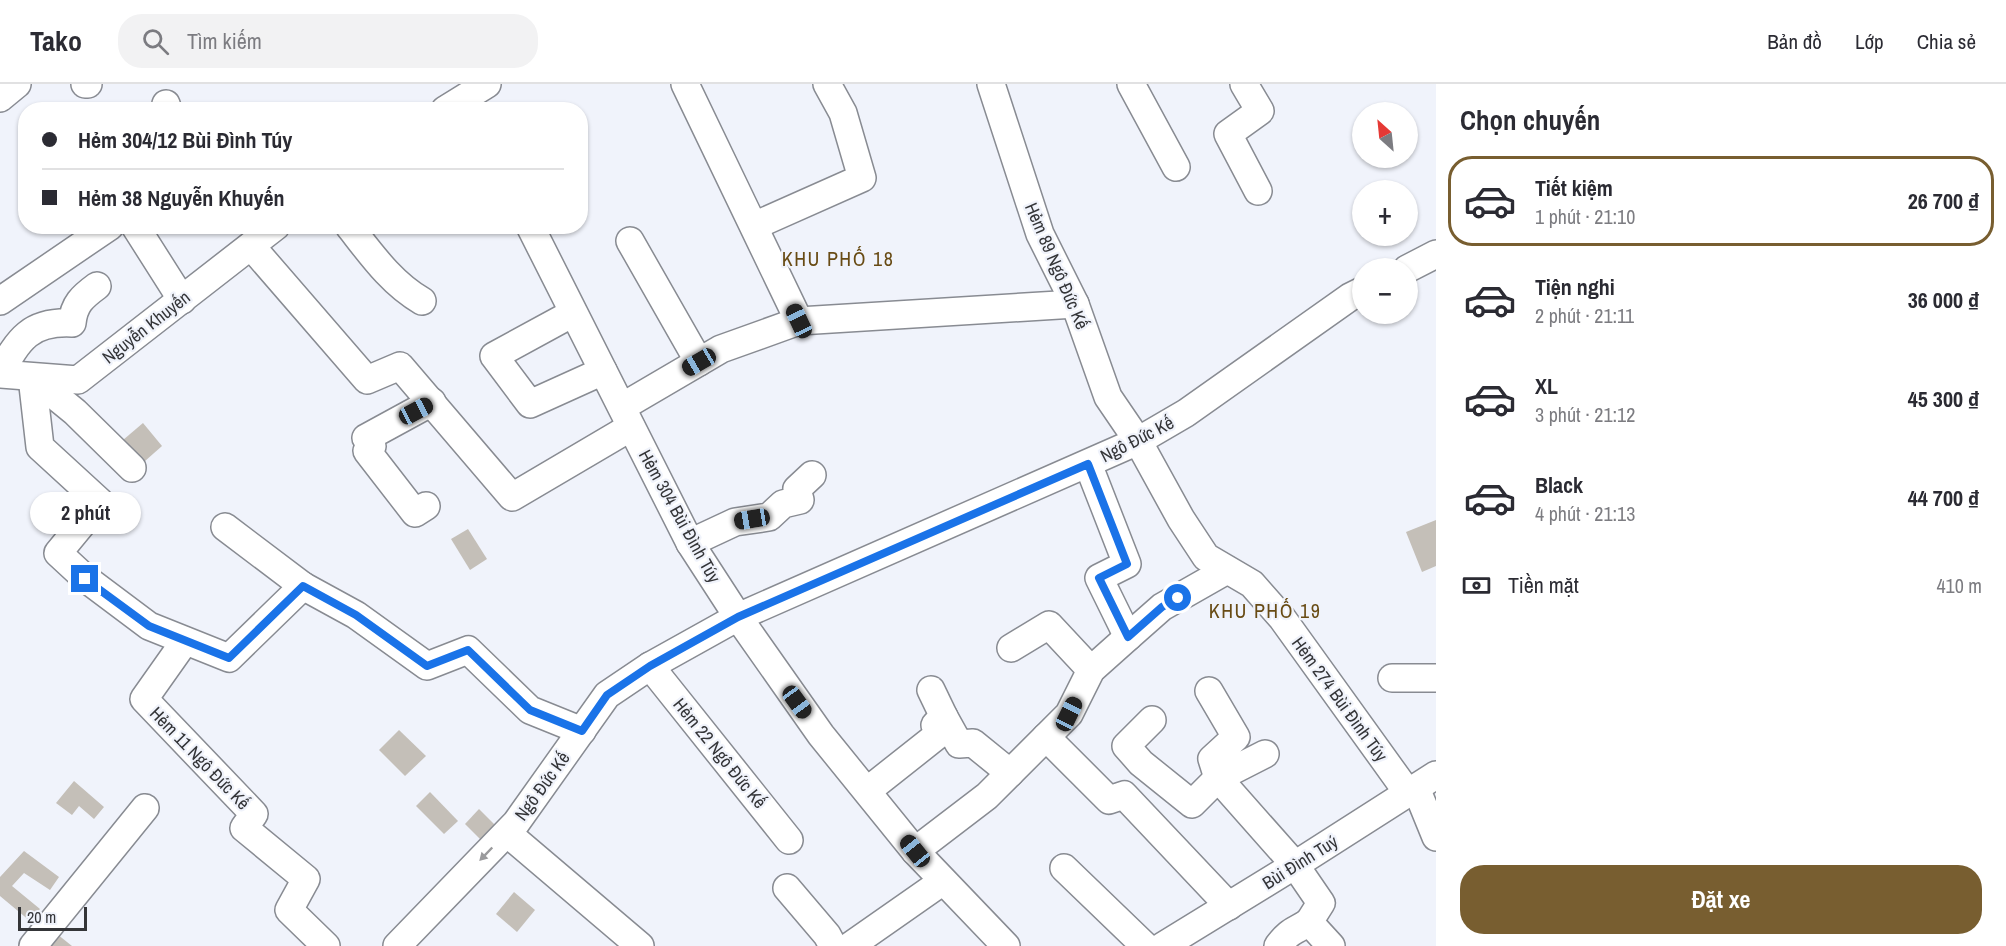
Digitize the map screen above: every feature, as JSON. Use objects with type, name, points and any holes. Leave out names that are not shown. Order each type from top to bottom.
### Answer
[{"type":"street","points":[[0,98],[17,84]]},
{"type":"street","points":[[685,84],[799,321]]},
{"type":"street","points":[[754,226],[862,178],[843,113],[827,84]]},
{"type":"street","points":[[1131,84],[1176,167]]},
{"type":"street","points":[[1244,84],[1260,111],[1228,134],[1258,191]]},
{"type":"street","name":"Hẻm 89 Ngô Đức Kế","points":[[997,87],[1040,234],[1075,304],[1108,397],[1138,441]]},
{"type":"street","points":[[0,301],[99,234]]},
{"type":"street","points":[[140,234],[182,300]]},
{"type":"street","name":"Nguyễn Khuyến","points":[[0,373],[78,380],[266,234]]},
{"type":"street","points":[[356,234],[391,277],[406,292],[422,301]]},
{"type":"street","name":"Hẻm 304 Bùi Đình Túy","points":[[534,234],[690,543],[738,617],[821,735],[915,851],[1006,946]]},
{"type":"street","points":[[630,241],[699,362]]},
{"type":"street","points":[[251,246],[367,380],[400,366],[512,497],[626,417],[699,362],[721,349],[799,321],[1075,304]]},
{"type":"street","points":[[1418,264],[1436,255]]},
{"type":"street","points":[[0,373],[17,343],[37,327],[60,322],[72,323],[73,310],[79,300],[97,286]]},
{"type":"street","name":"Ngô Đức Kế","points":[[398,946],[516,824],[607,695],[650,666],[738,617],[1138,441],[1186,413],[1352,296]]},
{"type":"street","points":[[573,313],[494,356],[530,405],[603,371]]},
{"type":"street","points":[[32,377],[75,412],[132,468]]},
{"type":"street","points":[[32,377],[40,447],[100,502],[58,553],[85,579],[149,626],[229,658],[303,586]]},
{"type":"street","points":[[426,506],[414,513],[367,451],[372,446],[366,438],[432,402]]},
{"type":"street","name":"Hẻm 274 Bùi Đình Túy","points":[[1138,441],[1181,519],[1206,557],[1252,584],[1420,785],[1436,837]]},
{"type":"street","points":[[1088,464],[1127,564],[1099,578],[1128,637]]},
{"type":"street","points":[[690,543],[735,522],[770,517],[783,504],[800,500],[798,489],[812,475]]},
{"type":"street","points":[[225,527],[303,586],[356,615],[427,666],[468,650],[530,710],[582,731]]},
{"type":"street","points":[[915,851],[987,796],[1069,714],[1091,670],[1162,607],[1227,570]]},
{"type":"street","points":[[1011,648],[1049,625],[1091,670]]},
{"type":"street","name":"Hẻm 11 Ngô Đức Kế","points":[[185,641],[144,699],[254,814],[244,828],[306,879],[289,910],[326,946]]},
{"type":"street","name":"Hẻm 22 Ngô Đức Kế","points":[[650,666],[789,840]]},
{"type":"street","points":[[1392,678],[1436,678]]},
{"type":"street","points":[[931,690],[959,744],[973,743],[1010,773]]},
{"type":"street","points":[[1209,691],[1236,737],[1212,759],[1218,778],[1295,865],[1321,903],[1309,922],[1298,930],[1288,933],[1278,946]]},
{"type":"street","points":[[867,791],[939,734],[935,725],[944,717]]},
{"type":"street","points":[[1152,720],[1126,746],[1141,763],[1192,804],[1218,778],[1265,754]]},
{"type":"street","points":[[1046,737],[1109,800],[1124,795],[1141,763]]},
{"type":"street","name":"Bùi Đình Tuý","points":[[1163,946],[1420,785]]},
{"type":"street","points":[[1124,795],[1229,906]]},
{"type":"street","points":[[33,946],[145,808]]},
{"type":"street","points":[[507,833],[640,946]]},
{"type":"street","points":[[1064,868],[1145,946]]},
{"type":"street","points":[[850,946],[943,881]]},
{"type":"street","points":[[787,888],[827,935],[832,946]]},
{"type":"street","points":[[1309,922],[1331,946]]},
{"type":"building","points":[[143,423],[162,446],[136,469],[116,446]]},
{"type":"building","points":[[1436,520],[1436,566],[1422,572],[1406,532]]},
{"type":"building","points":[[468,529],[487,559],[470,570],[451,539]]},
{"type":"building","points":[[399,730],[426,756],[405,776],[379,750]]},
{"type":"building","points":[[74,781],[104,807],[94,819],[79,806],[72,815],[56,803]]},
{"type":"building","points":[[430,792],[458,821],[444,834],[416,806]]},
{"type":"building","points":[[479,809],[497,827],[483,842],[465,824]]},
{"type":"building","points":[[24,851],[59,877],[50,890],[24,873],[12,886],[40,909],[30,921],[0,896],[0,877]]},
{"type":"building","points":[[514,892],[535,910],[517,932],[496,914]]},
{"type":"building","points":[[57,934],[72,946],[48,946]]},
{"type":"district","name":"KHU PHỐ 18","points":[[838,258]]},
{"type":"district","name":"KHU PHỐ 19","points":[[1265,610]]},
{"type":"route","points":[[85,579],[149,626],[229,658],[303,586],[356,615],[427,666],[468,650],[530,710],[582,731],[607,695],[650,666],[738,617],[1088,464],[1127,564],[1099,578],[1128,637],[1162,607],[1178,598]]}]
